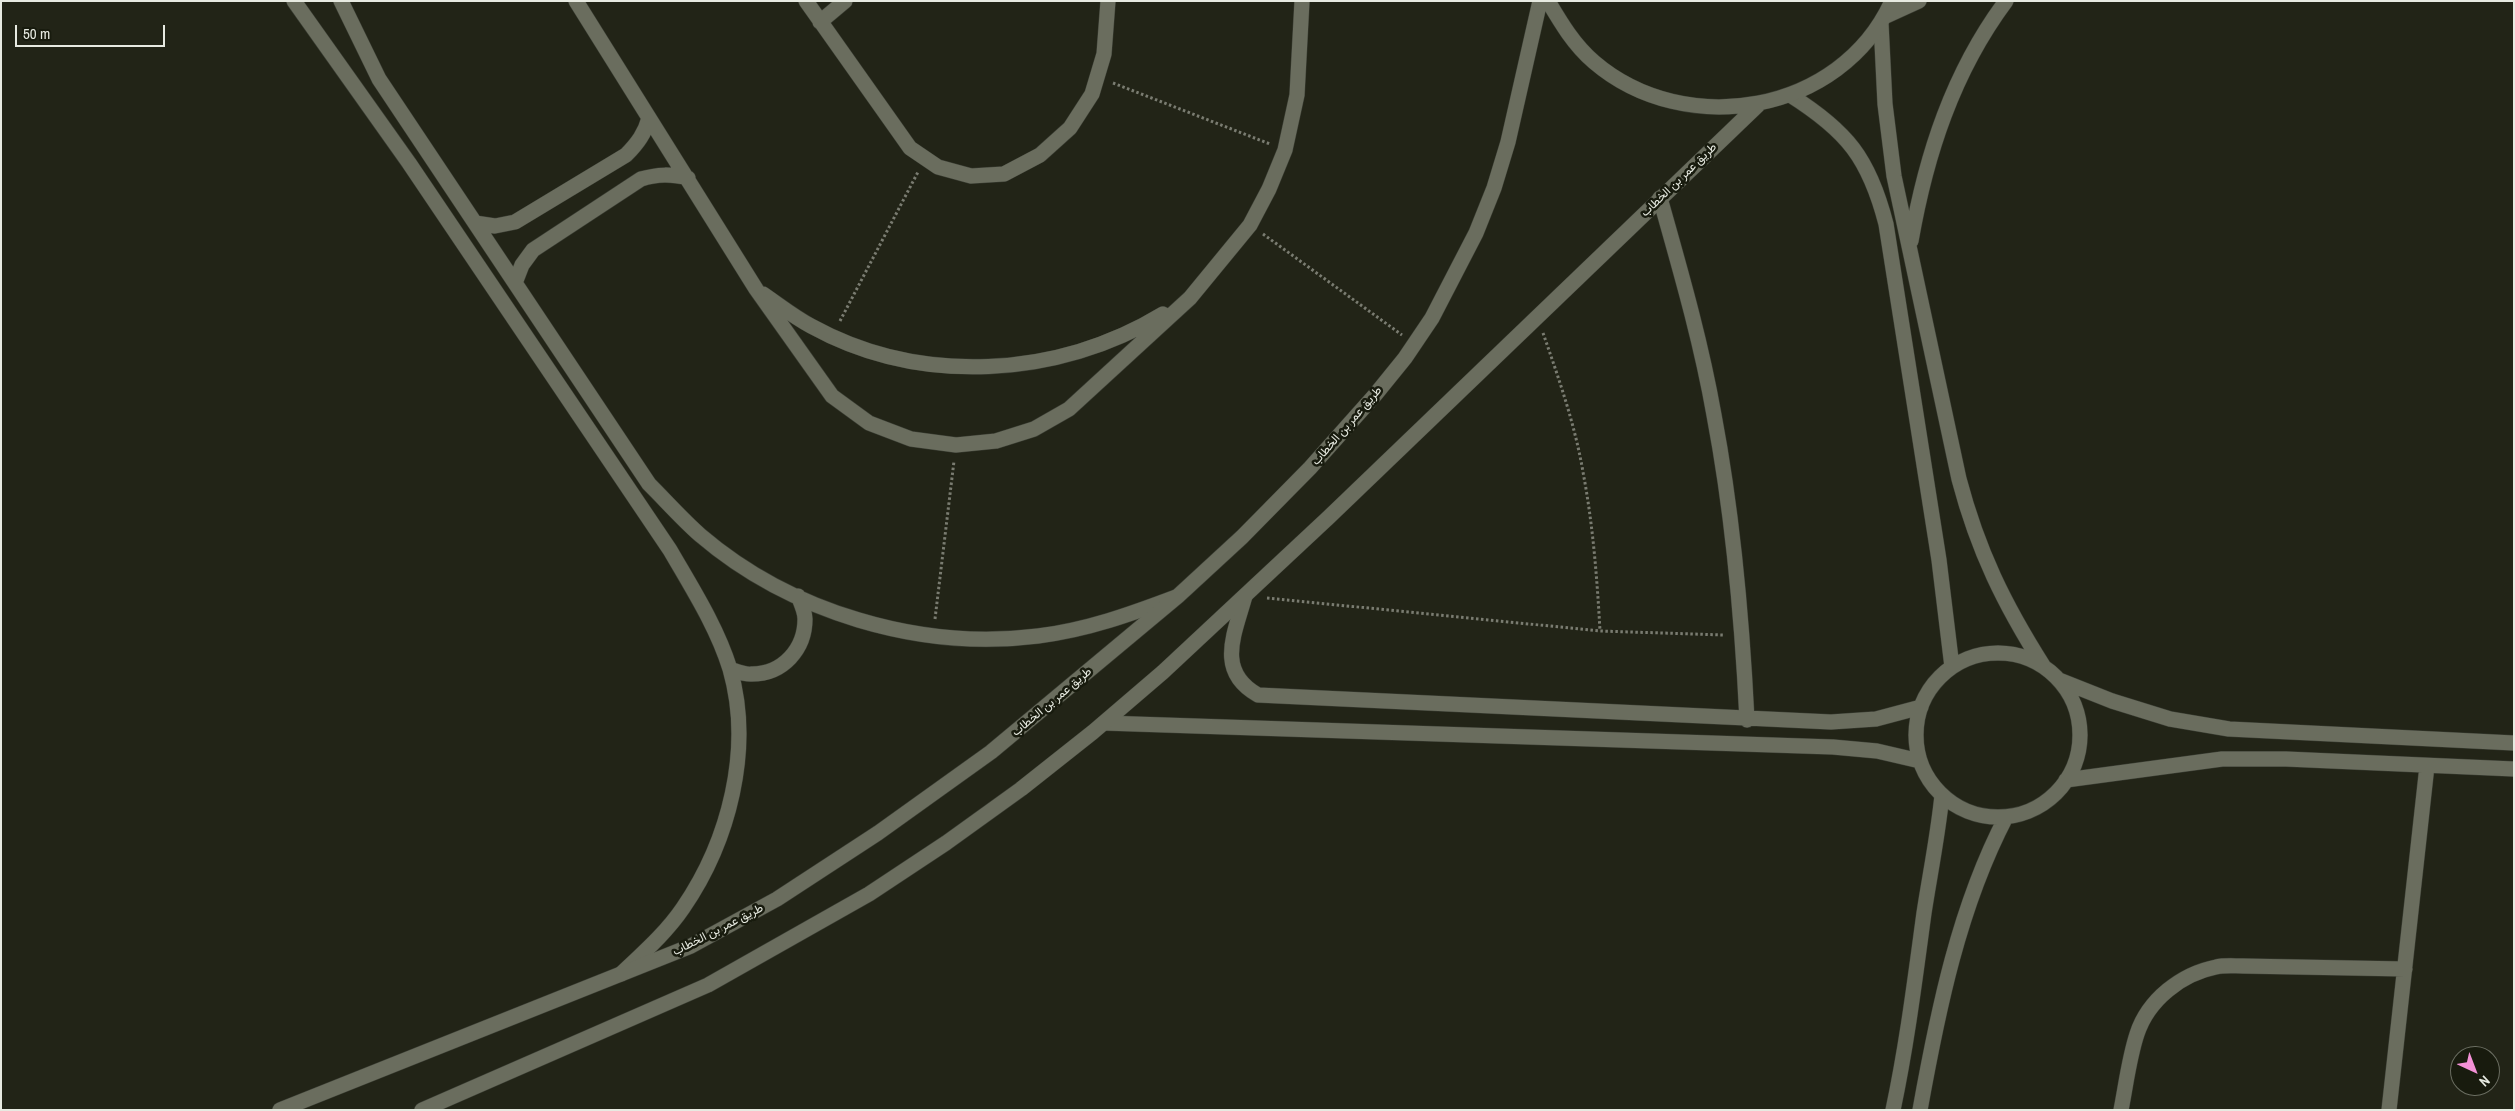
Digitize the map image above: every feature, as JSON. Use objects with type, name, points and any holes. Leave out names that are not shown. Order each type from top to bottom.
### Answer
[{"type":"street","points":[[294,1],[410,163],[670,550],[704,608],[730,669],[737,711],[738,753],[733,794],[722,835],[705,873],[683,909],[656,941],[621,974]]},
{"type":"street","points":[[341,1],[379,79],[649,484],[700,535],[759,577],[824,609],[894,629],[966,639],[1038,636],[1110,622],[1178,596]]},
{"type":"street","points":[[576,1],[756,289],[832,396],[869,423],[911,439],[956,445],[1004,439],[1034,429],[1069,410],[1190,298],[1250,225],[1270,190],[1285,150],[1297,95],[1302,1]]},
{"type":"street","points":[[806,1],[910,148],[938,167],[970,176],[1004,174],[1040,155],[1070,128],[1092,94],[1104,54],[1108,1]]},
{"type":"street","points":[[820,22],[845,1]]},
{"type":"street","name":"طريق عمر بن الخطاب","points":[[280,1110],[691,946],[778,899],[878,833],[991,752],[1178,596],[1242,537],[1310,468],[1375,395],[1414,344],[1456,276],[1494,188],[1508,142],[1540,1]]},
{"type":"street","points":[[1548,1],[1564,30],[1594,62],[1630,86],[1671,102],[1714,108],[1758,105],[1790,95],[1817,82],[1841,66],[1863,46],[1882,20],[1892,1]]},
{"type":"street","points":[[1882,20],[1919,1]]},
{"type":"street","points":[[1910,247],[1919,197],[1949,101],[1971,55],[2006,1]]},
{"type":"street","points":[[1882,20],[1888,140],[1901,212],[1970,519],[1984,558],[2001,596],[2044,667]]},
{"type":"street","points":[[1790,95],[1817,112],[1842,134],[1862,161],[1877,191],[1886,224],[1938,551],[1947,643],[1952,667]]},
{"type":"street","name":"طريق عمر بن الخطاب","points":[[422,1110],[708,985],[789,941],[869,894],[946,843],[1021,789],[1104,723],[1163,672],[1245,596],[1758,105]]},
{"type":"street","points":[[475,223],[495,226],[515,222],[533,213],[626,155],[645,132],[649,118]]},
{"type":"street","points":[[515,283],[522,265],[533,250],[641,179],[656,174],[672,174],[688,178]]},
{"type":"street","points":[[1660,198],[1690,305],[1714,414],[1732,525],[1743,636],[1747,720]]},
{"type":"street","points":[[756,289],[811,326],[872,352],[938,366],[1004,367],[1070,356],[1133,333],[1190,298]]},
{"type":"street","points":[[730,669],[751,675],[773,671],[791,658],[803,639],[805,617],[798,596]]},
{"type":"street","points":[[1245,596],[1233,639],[1232,665],[1242,683],[1258,695],[1747,720],[1854,722],[1899,714],[1921,707]]},
{"type":"street","points":[[1998,653],[2030,659],[2044,667],[2059,680],[2070,695],[2077,711],[2080,729],[2077,756],[2066,780],[2055,794],[2040,805],[2024,813],[2006,817],[1989,817],[1972,813],[1956,806],[1942,796],[1933,785],[1920,761],[1916,743],[1917,724],[1921,707],[1939,678],[1952,667],[1974,657],[1998,653]]},
{"type":"street","points":[[2059,680],[2112,701],[2170,719],[2229,729],[2514,743]]},
{"type":"street","points":[[1104,723],[1833,747],[1877,751],[1920,761]]},
{"type":"street","points":[[2066,780],[2222,759],[2286,758],[2514,769]]},
{"type":"street","points":[[2389,1110],[2427,766]]},
{"type":"street","points":[[1893,1110],[1906,1048],[1925,912],[1937,843],[1942,796]]},
{"type":"street","points":[[1920,1110],[1943,999],[1970,898],[1990,849],[2006,817]]},
{"type":"street","points":[[2121,1110],[2137,1033],[2149,1009],[2168,989],[2190,975],[2216,967],[2243,966],[2405,969]]},
{"type":"path","points":[[1097,77],[1285,150]]},
{"type":"path","points":[[832,335],[925,158]]},
{"type":"path","points":[[1250,225],[1414,344]]},
{"type":"path","points":[[1537,316],[1564,392],[1583,470],[1595,550],[1600,631]]},
{"type":"path","points":[[933,634],[956,445]]},
{"type":"path","points":[[1245,596],[1600,631],[1743,636]]}]
